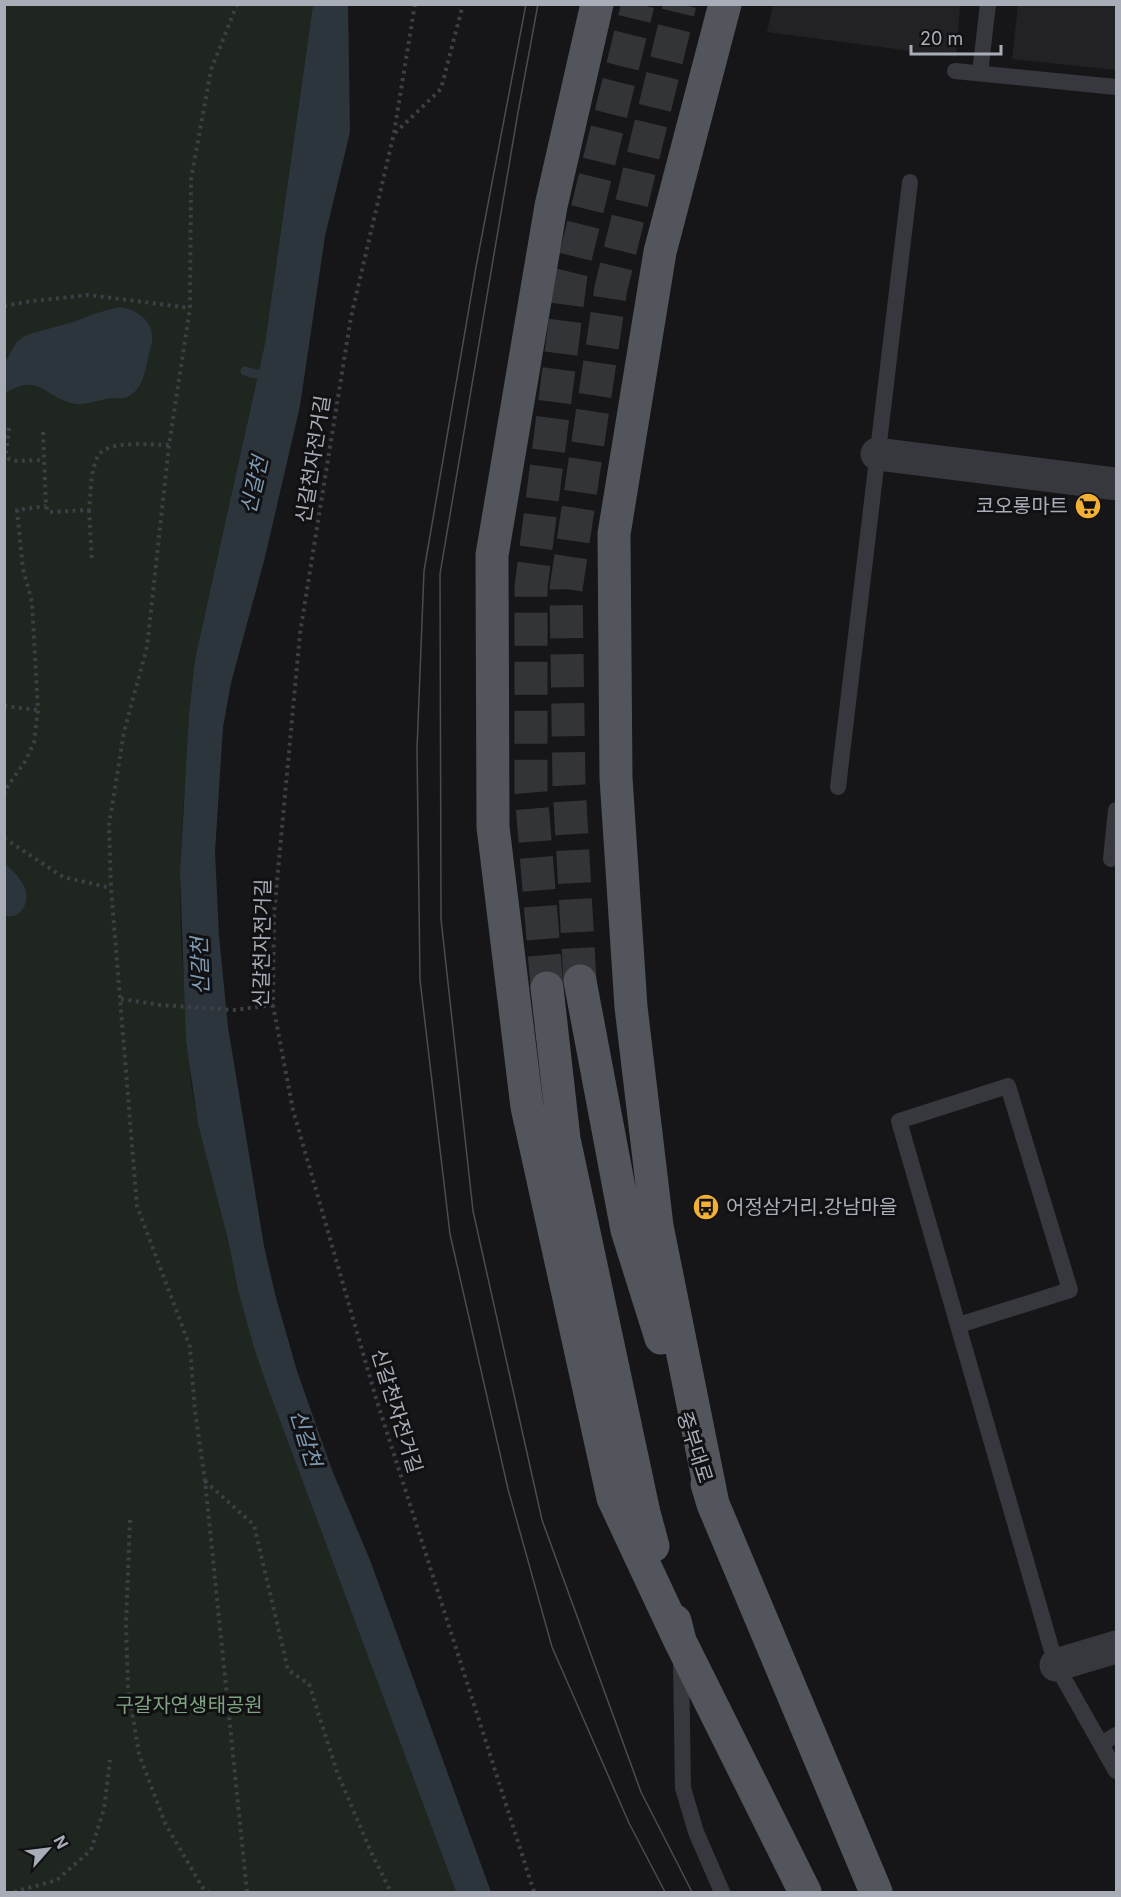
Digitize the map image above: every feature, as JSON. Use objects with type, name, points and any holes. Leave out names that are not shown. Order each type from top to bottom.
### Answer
[{"type":"main road","points":[[597,4],[551,206],[492,555],[493,826],[527,1107],[614,1498],[680,1641],[805,1893]]},
{"type":"main road","points":[[713,1504],[657,1226],[631,1007],[616,778],[614,534],[660,252],[725,4]]},
{"type":"main road","name":"중부대로","points":[[580,981],[627,1230],[713,1504],[876,1893]]},
{"type":"main road","points":[[547,988],[564,1139],[644,1513],[680,1641]]},
{"type":"main road","points":[[828,1779],[896,1893]]},
{"type":"street","points":[[877,454],[1116,484]]},
{"type":"street","points":[[1056,1665],[1116,1647]]},
{"type":"lane","points":[[980,73],[988,4]]},
{"type":"lane","points":[[956,71],[1116,87]]},
{"type":"lane","points":[[838,787],[910,182]]},
{"type":"lane","points":[[1111,859],[1116,810]]},
{"type":"lane","points":[[959,1325],[1070,1290],[1008,1086],[899,1121],[1056,1665],[1116,1771]]},
{"type":"lane","points":[[680,1641],[683,1788],[696,1832],[722,1893]]},
{"type":"lane","points":[[1101,1744],[1116,1735]]},
{"type":"path","points":[[237,4],[211,70],[191,180],[190,308],[169,445],[147,647],[124,732],[109,825],[111,888],[137,1206],[190,1347],[247,1893]]},
{"type":"path","name":"신갈천자전거길","points":[[415,4],[394,134],[351,317],[300,633],[274,914],[273,1005],[293,1110],[375,1395],[534,1893]]},
{"type":"path","points":[[394,134],[441,89],[463,4]]},
{"type":"path","points":[[4,306],[89,295],[190,308]]},
{"type":"path","points":[[9,428],[6,453],[9,459],[44,460]]},
{"type":"path","points":[[43,432],[48,512],[90,510]]},
{"type":"path","points":[[92,562],[90,510],[93,472],[101,451],[120,445],[169,445]]},
{"type":"path","points":[[4,795],[26,760],[34,742],[38,710],[32,602],[23,569],[17,513],[19,508],[46,506]]},
{"type":"path","points":[[4,706],[38,710]]},
{"type":"path","points":[[4,832],[5,838],[63,877],[111,888]]},
{"type":"path","points":[[120,999],[160,1005],[234,1010],[273,1005]]},
{"type":"path","points":[[204,1481],[254,1525],[288,1670],[309,1684],[337,1772],[391,1893]]},
{"type":"path","points":[[130,1520],[126,1624],[128,1688],[139,1754],[165,1823],[202,1887],[209,1893]]},
{"type":"path","points":[[14,1893],[57,1880],[91,1850],[104,1809],[110,1760]]},
{"type":"shaded area","points":[[773,5],[960,5],[956,57],[767,32]]},
{"type":"shaded area","points":[[1018,5],[1116,5],[1116,70],[1012,59]]},
{"type":"green space","name":"구갈자연생태공원","points":[[4,5],[313,5],[265,343],[195,659],[180,872],[181,939],[191,1083],[198,1124],[228,1240],[238,1290],[267,1386],[456,1892],[5,1892]]},
{"type":"water","name":"신갈천","points":[[313,5],[348,5],[350,132],[325,236],[300,406],[265,557],[231,683],[223,727],[215,852],[219,936],[228,1027],[264,1246],[275,1294],[297,1371],[332,1470],[370,1560],[491,1892],[456,1892],[267,1386],[238,1290],[228,1240],[198,1124],[186,1041],[180,872],[189,715],[195,659],[265,343]]},
{"type":"water","points":[[120,307],[132,310],[143,317],[152,333],[152,343],[142,380],[135,392],[122,398],[80,404],[68,402],[32,385],[25,385],[5,393],[5,362],[16,343],[23,337]]},
{"type":"water","points":[[5,863],[23,884],[27,897],[19,914],[12,916],[5,916]]},
{"type":"waterway","points":[[245,371],[267,377]]},
{"type":"tunnel","points":[[547,988],[531,791],[531,587],[571,275],[638,4]]},
{"type":"tunnel","points":[[580,981],[569,784],[566,589],[611,288],[680,4]]},
{"type":"tram line","points":[[526,4],[476,267],[424,571],[417,749],[420,980],[450,1234],[508,1489],[552,1647],[629,1823],[665,1892]]},
{"type":"tram line","points":[[538,4],[440,574],[441,919],[473,1211],[542,1520],[641,1792],[692,1892]]},
{"type":"place","name":"코오롱마트","points":[[1088,506]]},
{"type":"place","name":"어정삼거리.강남마을","points":[[706,1207]]}]
